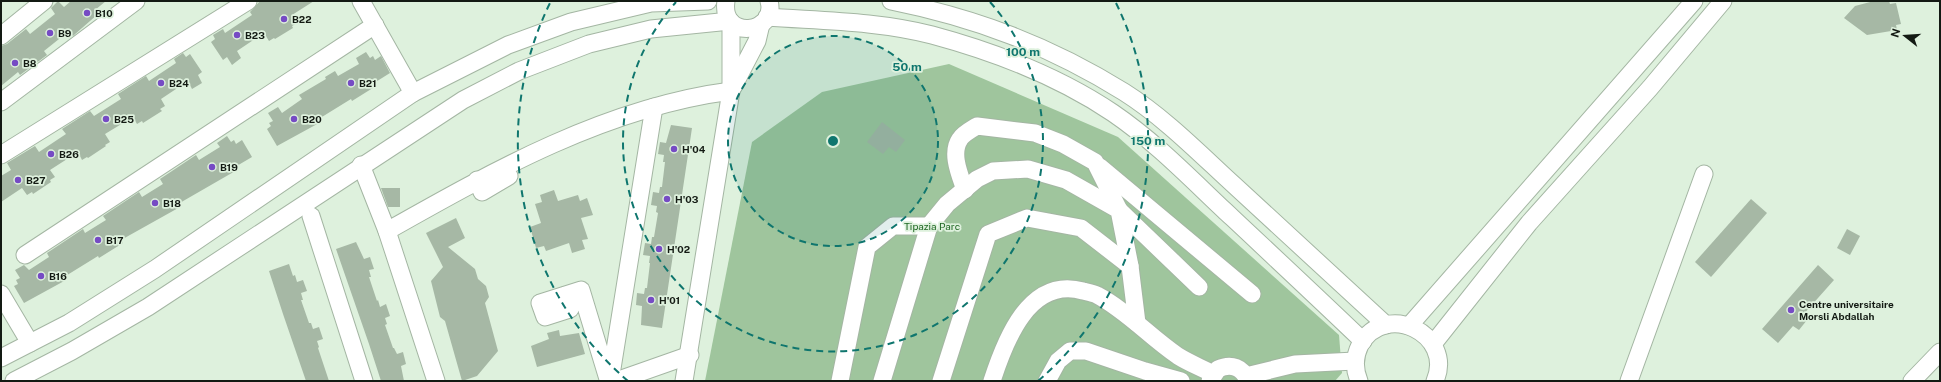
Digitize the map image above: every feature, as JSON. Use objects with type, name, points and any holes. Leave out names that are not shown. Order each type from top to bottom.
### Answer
[{"type":"street","points":[[1,36],[44,1]]},
{"type":"street","points":[[1,102],[136,1]]},
{"type":"street","points":[[1,155],[248,1]]},
{"type":"street","points":[[361,1],[413,93]]},
{"type":"street","points":[[1,358],[69,323],[155,269],[413,93],[508,45],[571,22],[651,3],[708,1]]},
{"type":"street","points":[[726,1],[726,15],[731,22],[742,28],[749,29],[766,14],[881,25],[930,35],[978,48],[1024,66],[1069,87],[1112,113],[1152,142],[1363,341]]},
{"type":"street","points":[[892,1],[938,10],[987,25],[1028,41],[1081,66],[1125,93],[1166,123],[1386,325]]},
{"type":"street","points":[[1409,326],[1694,1]]},
{"type":"street","points":[[1433,344],[1529,223],[1650,88],[1723,1]]},
{"type":"street","points":[[731,91],[754,46],[766,14]]},
{"type":"street","points":[[684,381],[690,355],[731,91],[731,22]]},
{"type":"street","points":[[14,381],[72,351],[148,307],[361,165],[463,100],[518,71],[589,44],[651,29],[731,22]]},
{"type":"street","points":[[25,255],[375,25]]},
{"type":"street","points":[[387,231],[477,180],[482,192],[542,158],[620,128],[617,118],[699,95],[731,91]]},
{"type":"street","points":[[609,381],[654,107]]},
{"type":"street","points":[[965,190],[957,165],[955,151],[960,138],[977,126],[1034,133],[1063,144],[1095,162],[1252,294]]},
{"type":"street","points":[[1095,162],[1119,210],[1130,266],[1137,323]]},
{"type":"street","points":[[361,165],[387,231],[436,381]]},
{"type":"street","points":[[882,381],[929,226],[947,204],[977,179],[993,171],[1028,169],[1066,180],[1119,210],[1199,287]]},
{"type":"street","points":[[1629,381],[1704,174]]},
{"type":"street","points":[[311,216],[364,381]]},
{"type":"street","points":[[941,381],[988,234],[1027,218],[1081,228],[1130,266]]},
{"type":"street","points":[[840,381],[867,247],[893,226],[929,226]]},
{"type":"street","points":[[992,381],[1010,335],[1028,307],[1040,296],[1054,289],[1075,289],[1096,295],[1137,323],[1178,356],[1211,378],[1218,369],[1230,366],[1242,371],[1247,379],[1295,364],[1355,361]]},
{"type":"street","points":[[565,295],[581,290],[609,381]]},
{"type":"street","points":[[1,294],[30,343]]},
{"type":"street","points":[[1358,381],[1355,361],[1363,341],[1369,334],[1386,325],[1395,324],[1409,326],[1421,331],[1433,344],[1438,360],[1438,369],[1435,381]]},
{"type":"street","points":[[1047,381],[1058,361],[1064,356],[1070,352],[1086,351],[1145,371],[1181,381]]},
{"type":"street","points":[[1912,381],[1940,352]]},
{"type":"street","points":[[616,381],[690,355]]},
{"type":"green space","name":"Tipazia Parc","points":[[949,64],[1118,137],[1339,335],[1342,373],[1335,381],[705,381],[752,142],[822,92]]},
{"type":"building","points":[[58,1],[64,7],[71,1],[106,1],[95,10],[98,14],[73,36],[69,31],[44,51],[47,55],[20,75],[18,72],[1,86],[1,46],[7,44],[26,29],[30,34],[55,14],[51,8]]},
{"type":"building","name":"B23","points":[[260,1],[314,1],[292,15],[297,23],[292,26],[293,28],[269,41],[264,33],[237,51],[241,58],[232,65],[227,57],[223,60],[211,42],[215,39],[213,35],[223,29],[225,33],[252,15],[250,12]]},
{"type":"building","points":[[1874,1],[1889,1],[1890,4],[1896,3],[1901,24],[1896,25],[1897,30],[1867,35],[1844,18],[1855,6]]},
{"type":"building","points":[[366,52],[370,58],[373,56],[375,60],[381,56],[390,73],[374,83],[376,86],[352,101],[351,99],[317,120],[319,123],[277,146],[267,129],[271,126],[269,123],[273,121],[268,113],[278,107],[282,113],[302,99],[299,95],[326,79],[325,77],[335,71],[338,76],[359,64],[356,58]]},
{"type":"building","points":[[183,53],[186,57],[190,54],[202,72],[198,75],[202,83],[192,89],[188,81],[161,99],[165,106],[160,109],[162,111],[143,123],[142,121],[137,124],[133,117],[105,134],[110,142],[88,158],[87,157],[82,160],[78,152],[50,170],[55,177],[50,180],[51,182],[33,194],[32,192],[27,195],[22,188],[1,202],[1,176],[11,170],[7,163],[35,146],[39,152],[66,134],[62,129],[90,111],[94,116],[121,99],[118,94],[146,76],[149,81],[176,63],[174,59]]},
{"type":"building","points":[[882,122],[905,140],[896,152],[889,147],[883,154],[867,142]]},
{"type":"building","points":[[671,125],[692,128],[662,328],[641,325],[642,306],[636,305],[637,293],[644,294],[645,288],[647,288],[650,256],[643,255],[645,243],[651,244],[652,237],[654,237],[658,213],[656,212],[657,206],[651,205],[653,192],[659,193],[660,187],[662,187],[665,162],[663,162],[664,155],[658,154],[660,142],[666,143]]},
{"type":"building","points":[[227,136],[231,142],[234,140],[236,144],[242,140],[252,157],[235,167],[237,170],[178,204],[180,207],[121,240],[123,243],[99,258],[98,256],[64,277],[66,280],[24,303],[14,286],[18,284],[16,280],[20,278],[15,270],[24,265],[29,270],[49,257],[47,253],[83,229],[85,233],[106,220],[103,216],[139,192],[142,197],[163,184],[160,179],[196,155],[199,160],[220,147],[217,143]]},
{"type":"building","points":[[381,188],[400,188],[400,207],[388,207]]},
{"type":"building","points":[[554,190],[558,201],[578,195],[580,201],[587,198],[593,215],[581,218],[588,239],[582,240],[585,249],[572,253],[569,243],[546,251],[544,246],[536,248],[530,227],[541,223],[535,204],[542,202],[540,195]]},
{"type":"building","points":[[1751,199],[1767,213],[1711,277],[1695,262]]},
{"type":"building","points":[[456,218],[465,238],[448,247],[475,269],[478,279],[486,286],[489,297],[485,303],[498,351],[477,376],[462,381],[445,321],[440,317],[431,281],[443,267],[426,233]]},
{"type":"building","points":[[1847,229],[1860,236],[1850,255],[1837,248]]},
{"type":"building","points":[[356,242],[364,259],[370,257],[374,269],[369,270],[371,277],[369,277],[380,307],[386,304],[390,316],[385,318],[387,324],[385,325],[393,348],[397,354],[403,352],[406,364],[401,366],[404,381],[381,381],[336,249]]},
{"type":"building","points":[[289,264],[293,276],[295,275],[297,282],[303,280],[307,291],[301,293],[303,300],[301,300],[309,323],[311,323],[313,329],[319,327],[323,339],[317,341],[318,348],[329,381],[306,381],[283,314],[269,271]]},
{"type":"building","points":[[1818,265],[1834,280],[1802,316],[1807,320],[1799,330],[1793,326],[1778,343],[1762,329]]},
{"type":"building","points":[[559,330],[560,336],[579,333],[585,354],[537,367],[531,346],[549,339],[547,333]]},
{"type":"place","name":"B10","points":[[87,13]]},
{"type":"place","name":"B22","points":[[284,19]]},
{"type":"place","name":"B9","points":[[50,33]]},
{"type":"place","name":"B23","points":[[237,35]]},
{"type":"place","name":"B8","points":[[15,63]]},
{"type":"place","name":"B24","points":[[161,83]]},
{"type":"place","name":"B21","points":[[351,83]]},
{"type":"place","name":"B25","points":[[106,119]]},
{"type":"place","name":"B20","points":[[294,119]]},
{"type":"place","name":"H'04","points":[[674,149]]},
{"type":"place","name":"B26","points":[[51,154]]},
{"type":"place","name":"B19","points":[[212,167]]},
{"type":"place","name":"B27","points":[[18,180]]},
{"type":"place","name":"H'03","points":[[667,199]]},
{"type":"place","name":"B18","points":[[155,203]]},
{"type":"place","name":"B17","points":[[98,240]]},
{"type":"place","name":"H'02","points":[[659,249]]},
{"type":"place","name":"B16","points":[[41,276]]},
{"type":"place","name":"H'01","points":[[651,300]]},
{"type":"place","name":"Centre universitaire Morsli Abdallah","points":[[1791,310]]}]
